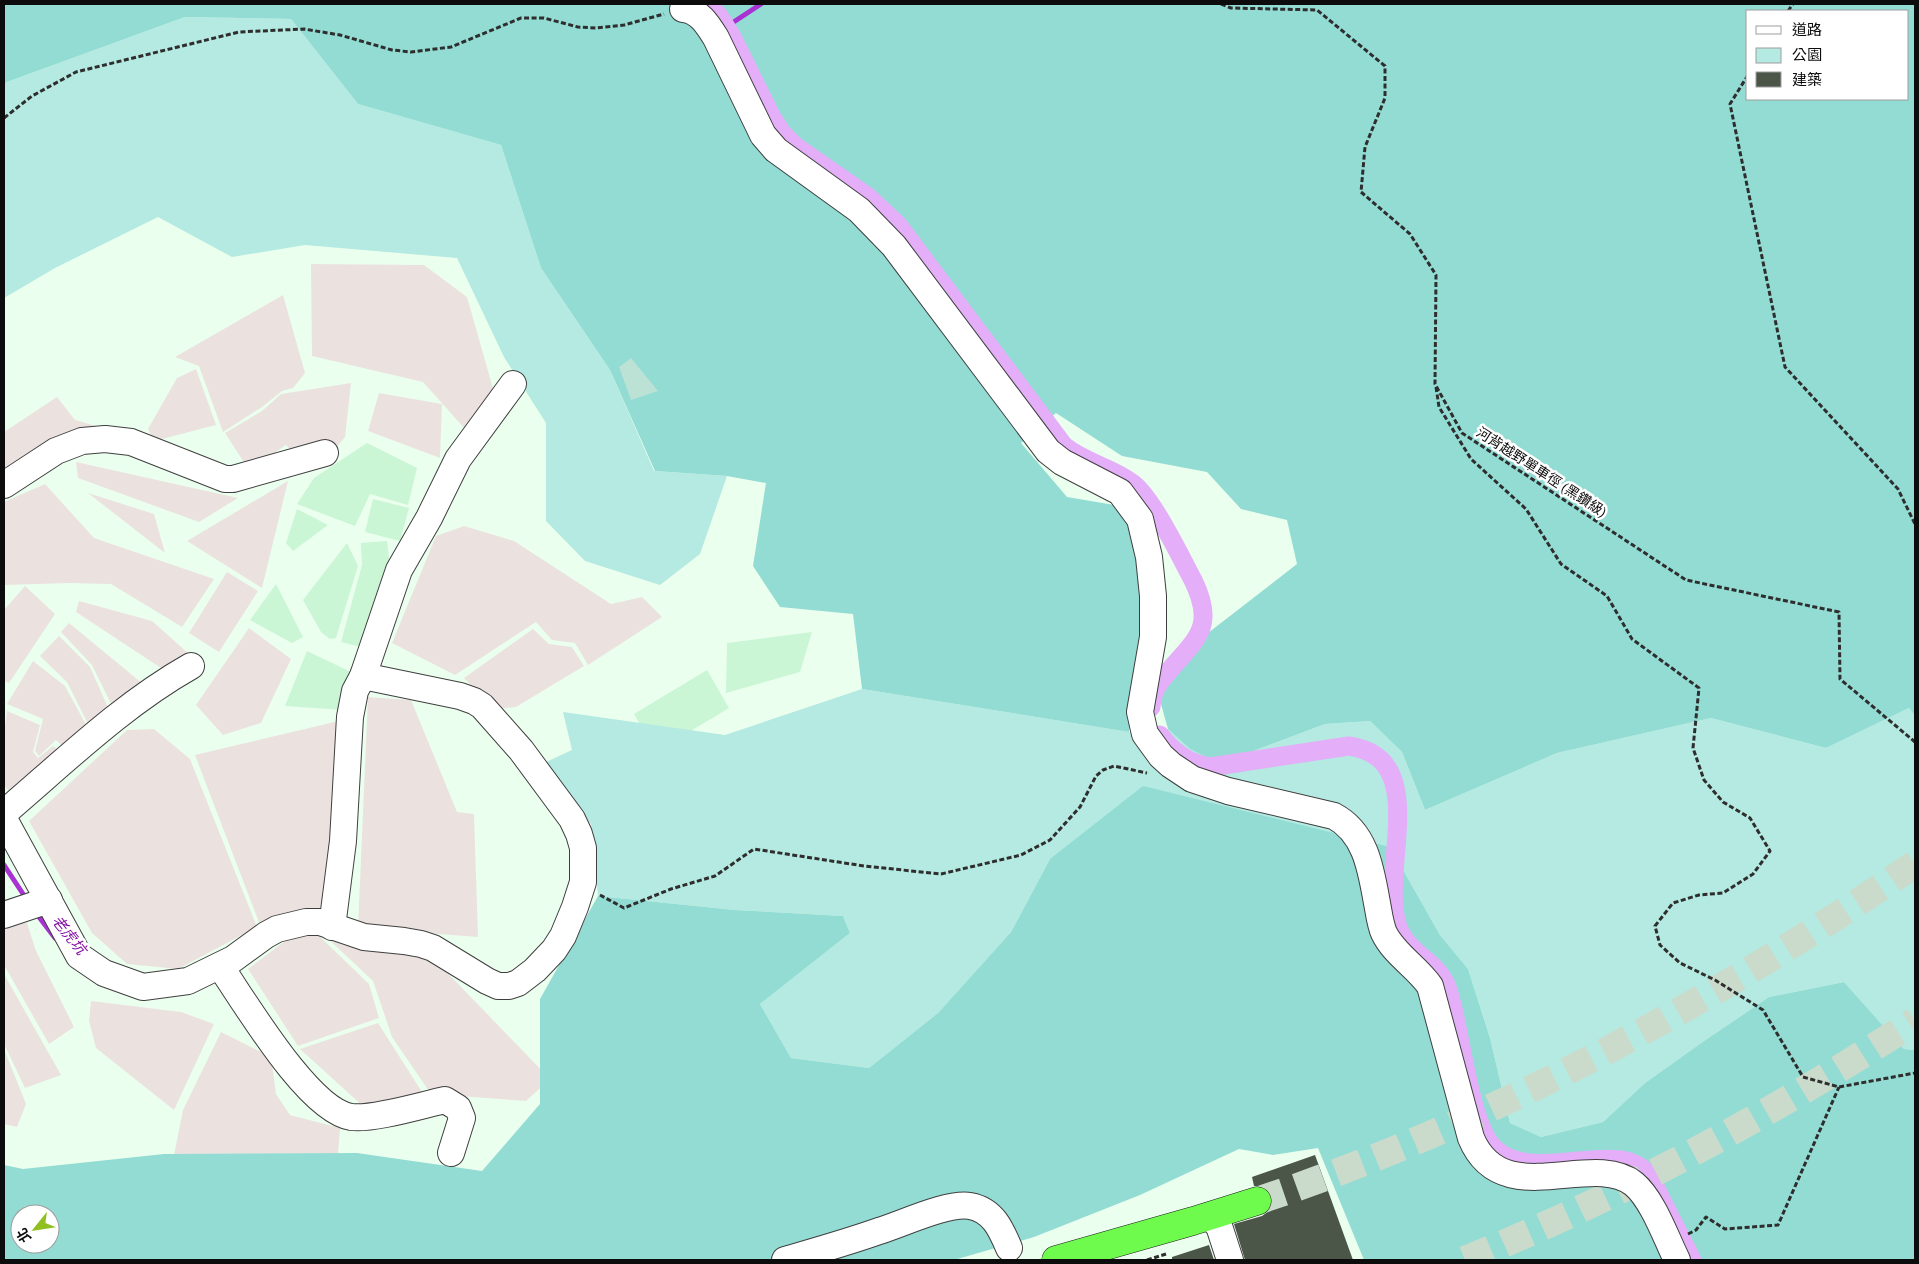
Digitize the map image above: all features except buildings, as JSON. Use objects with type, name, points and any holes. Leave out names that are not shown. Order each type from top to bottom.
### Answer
[{"type":"highway","points":[[1060,1260],[1257,1201]]},
{"type":"street","points":[[683,10],[689,10],[698,14],[710,28],[763,135],[776,150],[859,210],[894,246],[1048,451],[1062,462],[1120,492],[1132,505],[1140,519],[1149,558],[1153,596],[1153,638],[1140,712],[1145,734],[1161,756],[1192,779],[1219,788],[1334,816],[1344,821],[1356,836],[1367,855],[1379,918],[1384,933],[1430,986],[1474,1145],[1485,1159],[1505,1171],[1527,1177],[1604,1173],[1626,1178],[1636,1186],[1646,1199],[1677,1260]]},
{"type":"street","points":[[332,927],[343,841],[350,717],[355,691],[363,676],[398,570],[429,518],[458,459],[513,384]]},
{"type":"street","points":[[4,485],[56,450],[82,440],[105,439],[131,442],[225,479],[234,479],[325,453]]},
{"type":"street","points":[[4,813],[126,709],[161,683],[191,666]]},
{"type":"street","points":[[4,818],[28,907],[79,956],[104,973],[143,987],[188,981],[220,966],[278,929],[306,922],[320,922],[364,937],[421,944],[432,948],[498,986],[508,986],[524,979],[554,950],[570,920],[580,891],[584,871],[584,848],[575,826],[521,750],[491,715],[474,700],[363,676]]},
{"type":"street","points":[[220,966],[298,1079],[319,1099],[350,1117],[367,1117],[445,1100],[458,1108],[462,1118],[451,1153]]},
{"type":"street","points":[[785,1260],[945,1209],[962,1206],[980,1209],[992,1217],[1001,1229],[1009,1248]]},
{"type":"street","points":[[1208,1216],[1219,1226],[1230,1260]]},
{"type":"path","name":"河背越野單車徑 (黑鑽級)","points":[[1221,4],[1231,8],[1317,10],[1385,66],[1386,98],[1365,147],[1361,192],[1410,234],[1436,275],[1435,384],[1462,433],[1686,580],[1839,612],[1840,678],[1915,742]]},
{"type":"path","points":[[4,118],[32,96],[76,72],[239,32],[289,28],[309,29],[392,50],[419,52],[451,47],[521,18],[544,18],[578,27],[596,28],[624,25],[683,10]]},
{"type":"path","points":[[1746,79],[1730,104],[1785,367],[1898,489],[1915,524]]},
{"type":"path","points":[[1435,384],[1440,407],[1471,458],[1526,509],[1561,564],[1607,596],[1632,639],[1699,688],[1693,748],[1704,780],[1723,802],[1750,818],[1770,851],[1753,874],[1723,893],[1699,895],[1673,903],[1655,926],[1660,945],[1680,963],[1715,980],[1763,1010],[1803,1077],[1839,1087],[1915,1073]]},
{"type":"path","points":[[580,891],[591,890],[624,908],[671,889],[715,876],[754,849],[864,866],[941,874],[1020,855],[1050,840],[1080,807],[1096,776],[1103,770],[1114,766],[1159,775],[1168,763]]},
{"type":"path","points":[[1696,1230],[1706,1217],[1725,1229],[1778,1225],[1785,1213],[1839,1087]]},
{"type":"shaded area","points":[[4,4],[1915,4],[1915,716],[1909,708],[1826,748],[1711,718],[1557,753],[1425,810],[1402,752],[1370,721],[1325,724],[1219,764],[1190,749],[1168,729],[1159,697],[1208,633],[1297,564],[1287,520],[1241,509],[1207,472],[1122,456],[1056,413],[1021,443],[1067,497],[1120,506],[1154,567],[1129,732],[862,689],[853,614],[780,607],[753,566],[766,483],[727,476],[655,471],[610,370],[541,268],[501,145],[358,104],[291,19],[185,17],[7,82],[4,85]]},
{"type":"shaded area","points":[[311,264],[424,265],[467,297],[494,392],[465,429],[423,382],[312,356]]},
{"type":"shaded area","points":[[283,295],[305,373],[293,388],[282,391],[262,407],[223,432],[199,366],[175,357]]},
{"type":"shaded area","points":[[631,358],[658,391],[631,400],[619,367]]},
{"type":"shaded area","points":[[196,369],[216,425],[154,441],[148,429],[177,378]]},
{"type":"shaded area","points":[[351,383],[345,437],[337,447],[294,454],[286,445],[249,470],[225,433],[262,411],[281,394]]},
{"type":"shaded area","points":[[379,393],[442,404],[440,458],[368,431]]},
{"type":"shaded area","points":[[57,397],[75,420],[128,435],[9,475],[4,466],[4,432]]},
{"type":"shaded area","points":[[76,462],[238,498],[199,522],[78,478]]},
{"type":"shaded area","points":[[288,481],[262,588],[187,541]]},
{"type":"shaded area","points":[[45,484],[94,538],[214,579],[182,627],[111,584],[4,585],[4,502]]},
{"type":"shaded area","points":[[88,493],[154,514],[165,553]]},
{"type":"shaded area","points":[[464,526],[514,541],[611,604],[642,597],[662,617],[588,665],[575,643],[552,640],[536,622],[455,675],[392,643],[436,536]]},
{"type":"shaded area","points":[[227,572],[258,591],[219,652],[189,633]]},
{"type":"shaded area","points":[[25,586],[55,614],[9,683],[4,681],[4,610]]},
{"type":"shaded area","points":[[79,601],[152,621],[189,654],[167,672],[76,612]]},
{"type":"shaded area","points":[[69,623],[143,684],[113,708],[92,665],[61,632]]},
{"type":"shaded area","points":[[249,628],[291,659],[261,723],[223,735],[196,705]]},
{"type":"shaded area","points":[[533,629],[549,644],[572,647],[584,666],[516,707],[494,709],[464,678]]},
{"type":"shaded area","points":[[59,636],[90,667],[110,712],[90,728],[67,682],[40,656]]},
{"type":"shaded area","points":[[33,661],[65,686],[89,730],[69,752],[56,740],[39,756],[35,751],[43,719],[7,704]]},
{"type":"shaded area","points":[[368,697],[411,700],[457,812],[474,814],[478,937],[358,928]]},
{"type":"shaded area","points":[[7,711],[40,725],[33,752],[38,758],[53,746],[74,762],[11,794],[4,785],[4,734]]},
{"type":"shaded area","points":[[343,720],[324,910],[260,925],[195,755]]},
{"type":"shaded area","points":[[154,729],[190,759],[257,927],[178,969],[127,964],[92,933],[29,821],[127,730]]},
{"type":"shaded area","points":[[1143,786],[1390,847],[1440,935],[1468,969],[1490,1038],[1510,1123],[1541,1137],[1603,1122],[1645,1083],[1769,997],[1844,982],[1904,1049],[1915,1050],[1915,1260],[1364,1260],[1318,1148],[1273,1155],[1239,1149],[1140,1195],[1034,1237],[954,1260],[4,1260],[4,1165],[23,1169],[164,1154],[357,1153],[482,1171],[540,1104],[540,999],[598,896],[735,910],[843,916],[850,933],[760,1004],[791,1058],[869,1068],[938,1013],[1011,932],[1050,859]]},
{"type":"shaded area","points":[[27,923],[36,951],[74,1027],[49,1044],[4,965],[4,925]]},
{"type":"shaded area","points":[[314,931],[369,984],[379,1018],[298,1046],[248,969],[294,934]]},
{"type":"shaded area","points":[[323,934],[434,959],[550,1079],[526,1101],[431,1094],[392,1037],[373,981]]},
{"type":"shaded area","points":[[4,974],[61,1075],[25,1088],[4,1044]]},
{"type":"shaded area","points":[[91,1001],[181,1012],[214,1024],[174,1110],[96,1048],[89,1021]]},
{"type":"shaded area","points":[[378,1023],[422,1092],[365,1108],[300,1049]]},
{"type":"shaded area","points":[[221,1032],[271,1057],[276,1094],[290,1115],[340,1128],[337,1167],[171,1170],[183,1110]]},
{"type":"shaded area","points":[[4,1049],[26,1104],[17,1127],[4,1124]]},
{"type":"green space","points":[[185,17],[291,19],[358,104],[501,145],[541,268],[610,370],[654,471],[727,476],[700,554],[660,585],[585,561],[546,521],[546,423],[504,357],[457,258],[305,245],[232,257],[158,217],[55,268],[4,298],[4,85],[7,82]]},
{"type":"green space","points":[[367,443],[417,468],[408,505],[370,494],[355,526],[297,504],[314,478]]},
{"type":"green space","points":[[373,499],[409,508],[400,541],[365,532]]},
{"type":"green space","points":[[297,509],[328,525],[293,551],[286,543]]},
{"type":"green space","points":[[387,541],[390,567],[365,648],[341,642],[362,565],[361,543]]},
{"type":"green space","points":[[347,543],[358,566],[336,638],[330,639],[321,632],[303,600]]},
{"type":"green space","points":[[276,584],[303,637],[292,643],[250,620]]},
{"type":"green space","points":[[812,632],[800,672],[726,693],[727,643]]},
{"type":"green space","points":[[307,651],[351,672],[343,710],[285,706]]},
{"type":"green space","points":[[707,670],[729,708],[656,752],[634,714]]},
{"type":"green space","points":[[862,689],[1129,732],[1168,729],[1190,749],[1219,764],[1325,724],[1370,721],[1402,752],[1425,810],[1557,753],[1711,718],[1826,748],[1909,708],[1915,716],[1915,1050],[1904,1049],[1844,982],[1769,997],[1645,1083],[1603,1122],[1541,1137],[1510,1123],[1490,1038],[1468,969],[1440,935],[1390,847],[1050,859],[1011,932],[938,1013],[869,1068],[791,1058],[760,1004],[850,933],[843,916],[735,910],[598,896],[591,824],[531,769],[572,750],[563,712],[725,735]]},
{"type":"waterway","points":[[707,4],[719,16],[731,35],[771,116],[782,133],[795,146],[867,196],[898,225],[1064,446],[1081,457],[1132,483],[1140,490],[1157,514],[1200,596],[1203,621],[1195,640],[1158,684],[1151,707]]},
{"type":"waterway","points":[[726,27],[761,4]]},
{"type":"waterway","points":[[1160,735],[1170,747],[1182,756],[1195,763],[1210,767],[1349,746],[1375,756],[1390,773],[1397,797],[1398,825],[1393,884],[1394,911],[1401,934],[1406,942],[1437,971],[1447,987],[1472,1097],[1478,1119],[1486,1137],[1495,1149],[1513,1159],[1533,1163],[1600,1159],[1620,1160],[1637,1165],[1650,1177],[1692,1260]]},
{"type":"waterway","name":"老虎坑","points":[[4,865],[27,900]]},
{"type":"waterway","name":"老虎坑","points":[[36,913],[55,938]]},
{"type":"tunnel","points":[[1257,1201],[1344,1170],[1430,1135],[1515,1097],[1598,1055],[1679,1011],[1759,964],[1915,864]]},
{"type":"tunnel","points":[[1465,1260],[1582,1209],[1696,1151],[1807,1088],[1915,1021]]}]
